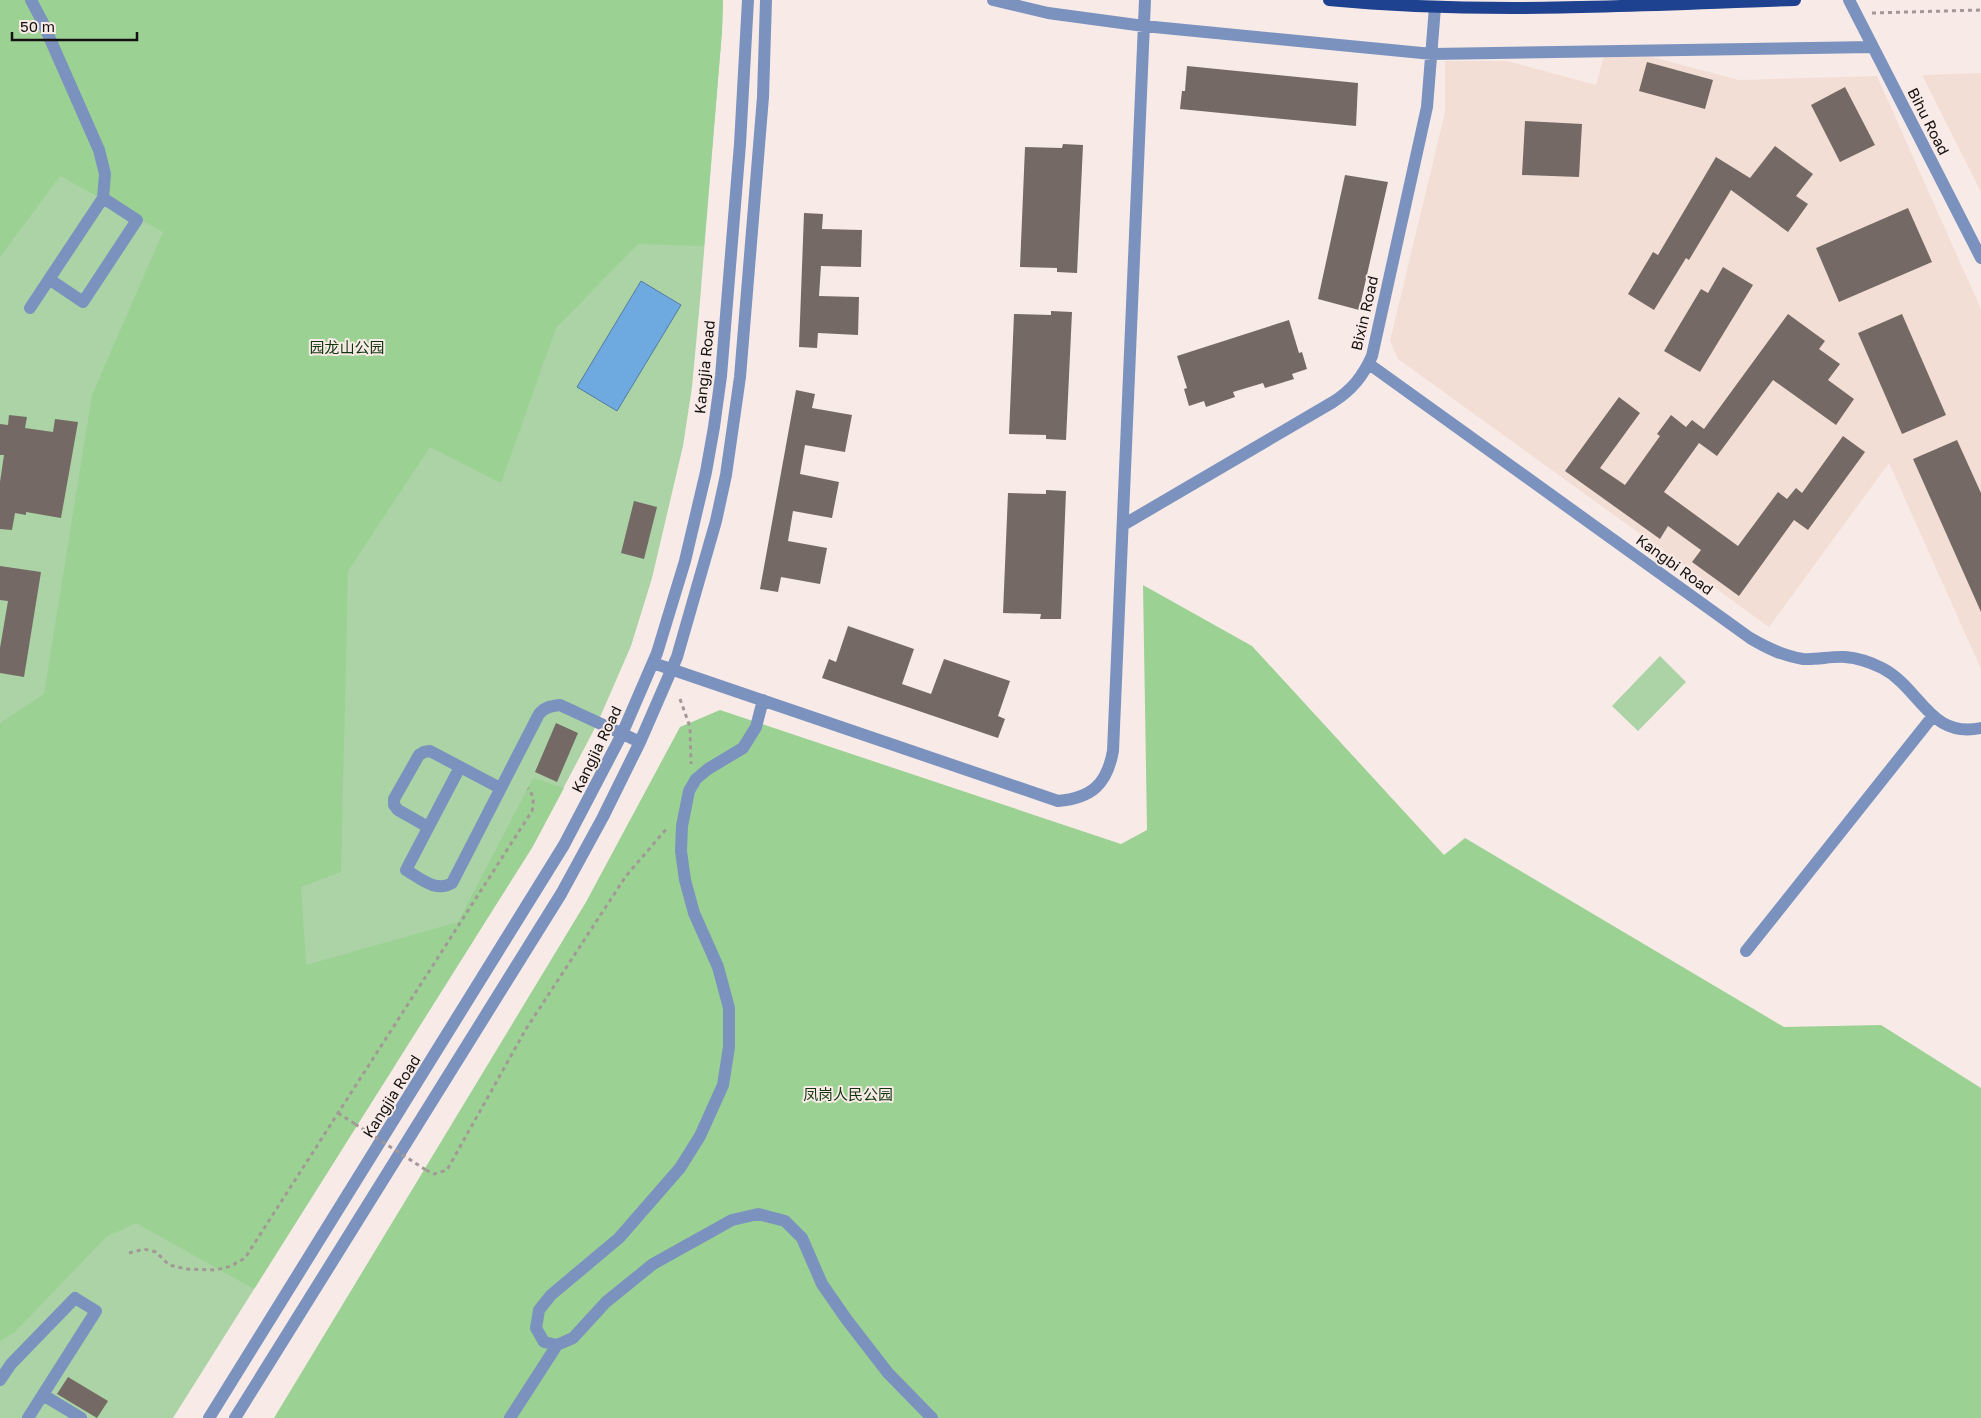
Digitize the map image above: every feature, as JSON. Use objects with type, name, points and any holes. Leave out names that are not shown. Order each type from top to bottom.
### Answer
[{"type":"main road","points":[[1329,0],[1435,8],[1504,9],[1795,0]]},
{"type":"street","points":[[30,308],[103,198],[105,174],[99,150],[43,22],[31,0]]},
{"type":"street","name":"Kangjia Road","points":[[209,1418],[542,883],[585,808],[622,734],[653,663],[685,561],[706,472],[714,427],[721,376],[739,154],[748,0]]},
{"type":"street","points":[[235,1418],[561,894],[603,817],[640,742],[672,669],[685,631],[716,521],[733,429],[740,377],[761,125],[766,0]]},
{"type":"street","points":[[993,0],[1048,14],[1144,26],[1432,54],[1873,47]]},
{"type":"street","points":[[653,663],[1058,801],[1075,800],[1090,793],[1102,782],[1110,767],[1113,751],[1145,0]]},
{"type":"street","name":"Bihu Road","points":[[1849,0],[1981,258]]},
{"type":"street","name":"Bixin Road","points":[[1123,525],[1346,394],[1357,383],[1369,364],[1427,107],[1435,8]]},
{"type":"street","points":[[49,279],[83,302],[137,220],[103,198]]},
{"type":"street","name":"Kangbi Road","points":[[1369,364],[1750,638],[1767,648],[1785,655],[1804,659],[1845,657],[1865,660],[1884,669],[1900,681],[1939,722],[1952,729],[1967,731],[1981,728]]},
{"type":"street","points":[[557,1345],[544,1342],[536,1328],[538,1310],[551,1295],[619,1238],[680,1168],[700,1136],[723,1085],[729,1048],[729,1008],[718,967],[694,913],[680,852],[689,791],[696,779],[708,769],[743,748],[756,727],[763,700]]},
{"type":"street","points":[[460,767],[406,870],[438,888],[446,887],[452,883],[539,714],[548,707],[560,705],[640,742]]},
{"type":"street","points":[[1746,951],[1933,716]]},
{"type":"street","points":[[428,826],[398,810],[394,805],[394,799],[419,755],[424,752],[430,752],[500,788]]},
{"type":"street","points":[[510,1418],[557,1345],[573,1338],[606,1302],[653,1264],[732,1220],[758,1214],[785,1221],[802,1238],[822,1284],[847,1320],[888,1374],[932,1418]]},
{"type":"street","points":[[0,1380],[11,1364],[75,1298],[96,1311],[28,1418]]},
{"type":"street","points":[[43,1395],[78,1417]]},
{"type":"path","points":[[1856,14],[1981,10]]},
{"type":"path","points":[[680,699],[690,727],[691,768],[696,779]]},
{"type":"path","points":[[129,1253],[144,1249],[156,1252],[169,1265],[186,1269],[216,1270],[232,1266],[245,1258],[532,811],[533,794],[528,788]]},
{"type":"path","points":[[338,1113],[426,1170],[434,1174],[447,1170],[526,1029],[615,892],[626,876],[685,808]]},
{"type":"shaded area","points":[[1607,45],[1739,80],[1877,76],[1981,309],[1981,669],[1889,463],[1769,627],[1398,359],[1390,341],[1445,112],[1445,61],[1507,61],[1596,85]]},
{"type":"shaded area","points":[[1981,73],[1981,192],[1922,75]]},
{"type":"green space","name":"园龙山公园","points":[[0,0],[723,0],[692,387],[683,446],[652,578],[631,646],[597,724],[533,846],[173,1418],[0,1418]]},
{"type":"green space","name":"园龙山公园","points":[[0,0],[723,0],[704,246],[638,244],[556,328],[501,483],[430,447],[348,571],[341,872],[301,887],[306,965],[458,922],[533,778],[564,788],[533,846],[254,1289],[136,1223],[106,1237],[15,1332],[0,1341],[0,723],[44,694],[92,395],[163,232],[60,176],[0,257]]},
{"type":"green space","name":"凤岗人民公园","points":[[1143,585],[1252,646],[1444,855],[1465,838],[1784,1027],[1881,1025],[1981,1088],[1981,1418],[274,1418],[586,902],[680,727],[720,710],[1121,844],[1147,830]]},
{"type":"green space","points":[[1660,656],[1686,682],[1638,731],[1612,706]]},
{"type":"water","points":[[641,281],[681,305],[617,411],[577,387]]},
{"type":"building","points":[[1647,62],[1713,80],[1705,109],[1639,91]]},
{"type":"building","points":[[1187,66],[1358,83],[1356,126],[1180,109],[1182,91],[1185,91]]},
{"type":"building","points":[[1845,87],[1875,145],[1840,162],[1811,105]]},
{"type":"building","points":[[1525,121],[1582,124],[1579,177],[1522,175]]},
{"type":"building","points":[[1063,144],[1083,145],[1077,273],[1057,272],[1057,268],[1020,267],[1025,147],[1062,148]]},
{"type":"building","points":[[1775,146],[1813,174],[1796,196],[1808,204],[1788,232],[1731,190],[1689,260],[1686,258],[1654,310],[1628,294],[1653,252],[1658,255],[1716,157],[1750,178]]},
{"type":"building","points":[[1345,175],[1388,182],[1359,310],[1318,299]]},
{"type":"building","points":[[1908,208],[1932,262],[1839,302],[1816,248]]},
{"type":"building","points":[[804,213],[823,214],[822,229],[862,230],[861,267],[821,266],[819,296],[859,297],[858,335],[818,333],[817,348],[799,347]]},
{"type":"building","points":[[1723,267],[1753,285],[1700,372],[1664,351],[1701,289],[1708,293]]},
{"type":"building","points":[[1051,311],[1072,312],[1066,440],[1046,439],[1046,435],[1009,434],[1014,314],[1051,315]]},
{"type":"building","points":[[1788,314],[1825,341],[1819,349],[1840,364],[1828,380],[1854,399],[1836,425],[1773,380],[1717,456],[1699,443],[1664,492],[1738,546],[1778,492],[1787,499],[1796,488],[1802,493],[1843,436],[1865,452],[1808,530],[1794,520],[1739,596],[1692,562],[1701,550],[1668,526],[1660,539],[1565,471],[1619,397],[1640,413],[1600,468],[1625,485],[1660,436],[1657,434],[1671,415],[1686,427],[1692,420],[1704,429]]},
{"type":"building","points":[[1902,314],[1946,415],[1902,434],[1858,333]]},
{"type":"building","points":[[1289,320],[1299,353],[1302,352],[1307,369],[1292,374],[1294,379],[1265,388],[1263,383],[1233,392],[1235,397],[1206,407],[1204,401],[1189,406],[1184,389],[1187,388],[1177,356]]},
{"type":"building","points":[[796,390],[815,394],[812,408],[852,415],[845,452],[805,445],[800,474],[839,482],[832,518],[793,511],[788,541],[827,548],[820,584],[781,577],[778,592],[760,589]]},
{"type":"building","points":[[9,415],[27,417],[25,428],[53,432],[55,419],[78,422],[61,518],[26,512],[26,515],[15,513],[12,530],[0,529],[0,482],[4,455],[0,455],[0,424],[8,425]]},
{"type":"building","points":[[1957,440],[1981,493],[1981,612],[1913,459]]},
{"type":"building","points":[[1046,490],[1066,491],[1061,619],[1040,619],[1041,614],[1003,613],[1008,493],[1046,494]]},
{"type":"building","points":[[634,501],[657,507],[644,559],[621,553]]},
{"type":"building","points":[[0,566],[41,572],[24,677],[0,673],[0,648],[8,601],[0,600]]},
{"type":"building","points":[[848,626],[914,649],[902,684],[931,694],[944,659],[1010,681],[998,716],[1005,719],[998,738],[822,678],[829,659],[836,662]]},
{"type":"building","points":[[556,723],[578,733],[557,782],[535,772]]},
{"type":"building","points":[[68,1377],[108,1401],[97,1418],[57,1394]]}]
